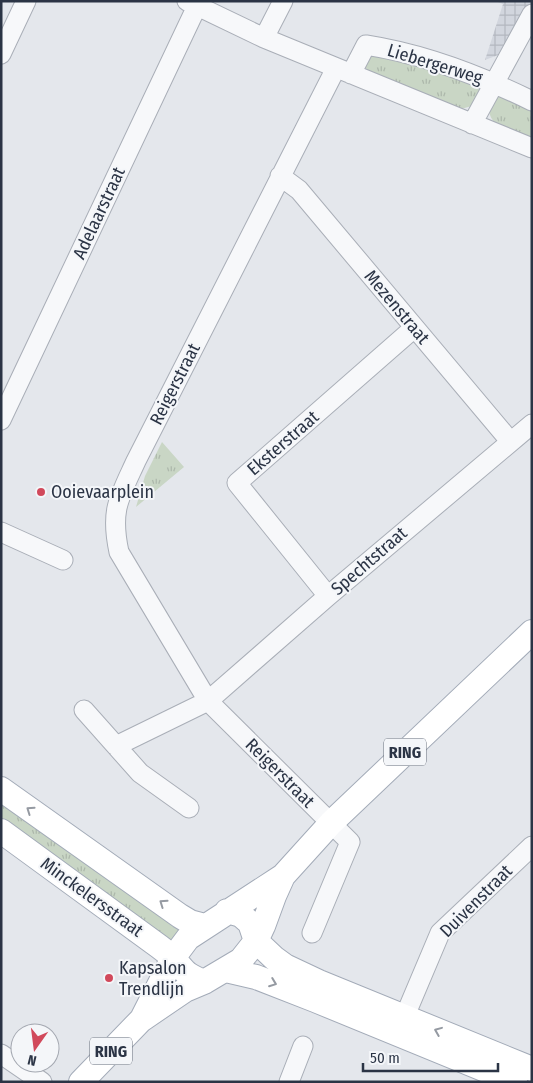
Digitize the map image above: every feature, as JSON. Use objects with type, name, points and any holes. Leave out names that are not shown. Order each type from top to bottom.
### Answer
[{"type":"main road","name":"RING","points":[[141,1020],[172,958],[188,938],[283,876],[331,823],[532,632]]},
{"type":"main road","name":"Minckelersstraat","points":[[1,789],[180,916],[190,922],[205,926]]},
{"type":"main road","name":"Minckelersstraat","points":[[1,831],[172,958],[189,977],[204,982]]},
{"type":"main road","name":"RING","points":[[81,1082],[141,1020],[185,990],[204,982],[242,960],[256,941],[283,876]]},
{"type":"main road","points":[[227,911],[242,915],[250,923],[256,941],[285,966],[319,982],[399,1031],[532,1069]]},
{"type":"main road","points":[[226,970],[264,980],[399,1031],[515,1082]]},
{"type":"street","points":[[1,54],[26,1]]},
{"type":"street","points":[[264,38],[283,1]]},
{"type":"street","name":"Liebergerweg","points":[[192,4],[264,38],[532,148]]},
{"type":"street","name":"Adelaarstraat","points":[[1,420],[192,4]]},
{"type":"street","points":[[472,124],[532,14]]},
{"type":"street","name":"Liebergerweg","points":[[344,71],[366,45],[396,50],[474,74],[532,101]]},
{"type":"street","name":"Reigerstraat","points":[[312,933],[350,842],[208,701],[119,552],[115,518],[118,501],[136,461],[280,176],[344,71]]},
{"type":"street","name":"Mezenstraat","points":[[280,176],[299,190],[510,441]]},
{"type":"street","name":"Eksterstraat","points":[[328,596],[238,483],[414,328]]},
{"type":"street","name":"Spechtstraat","points":[[208,701],[328,596],[532,424]]},
{"type":"street","points":[[1,532],[63,560]]},
{"type":"street","points":[[116,746],[208,701]]},
{"type":"street","points":[[84,710],[140,773],[189,808]]},
{"type":"street","name":"Duivenstraat","points":[[399,1031],[440,933],[532,846]]},
{"type":"street","points":[[289,1082],[303,1046]]},
{"type":"street","points":[[1,1054],[42,1082]]},
{"type":"shaded area","points":[[495,1],[532,1],[532,11],[511,50],[485,60],[503,4]]},
{"type":"green space","points":[[369,55],[475,80],[482,87],[472,106],[457,110],[370,74],[364,65]]},
{"type":"green space","points":[[504,94],[532,109],[532,140],[503,129],[492,119],[490,105],[496,95]]},
{"type":"green space","points":[[162,442],[184,467],[136,507],[145,476]]},
{"type":"green space","points":[[1,798],[186,931],[170,944],[1,822]]},
{"type":"place","name":"Ooievaarplein","points":[[41,492]]},
{"type":"place","name":"Kapsalon Trendlijn","points":[[109,978]]}]
